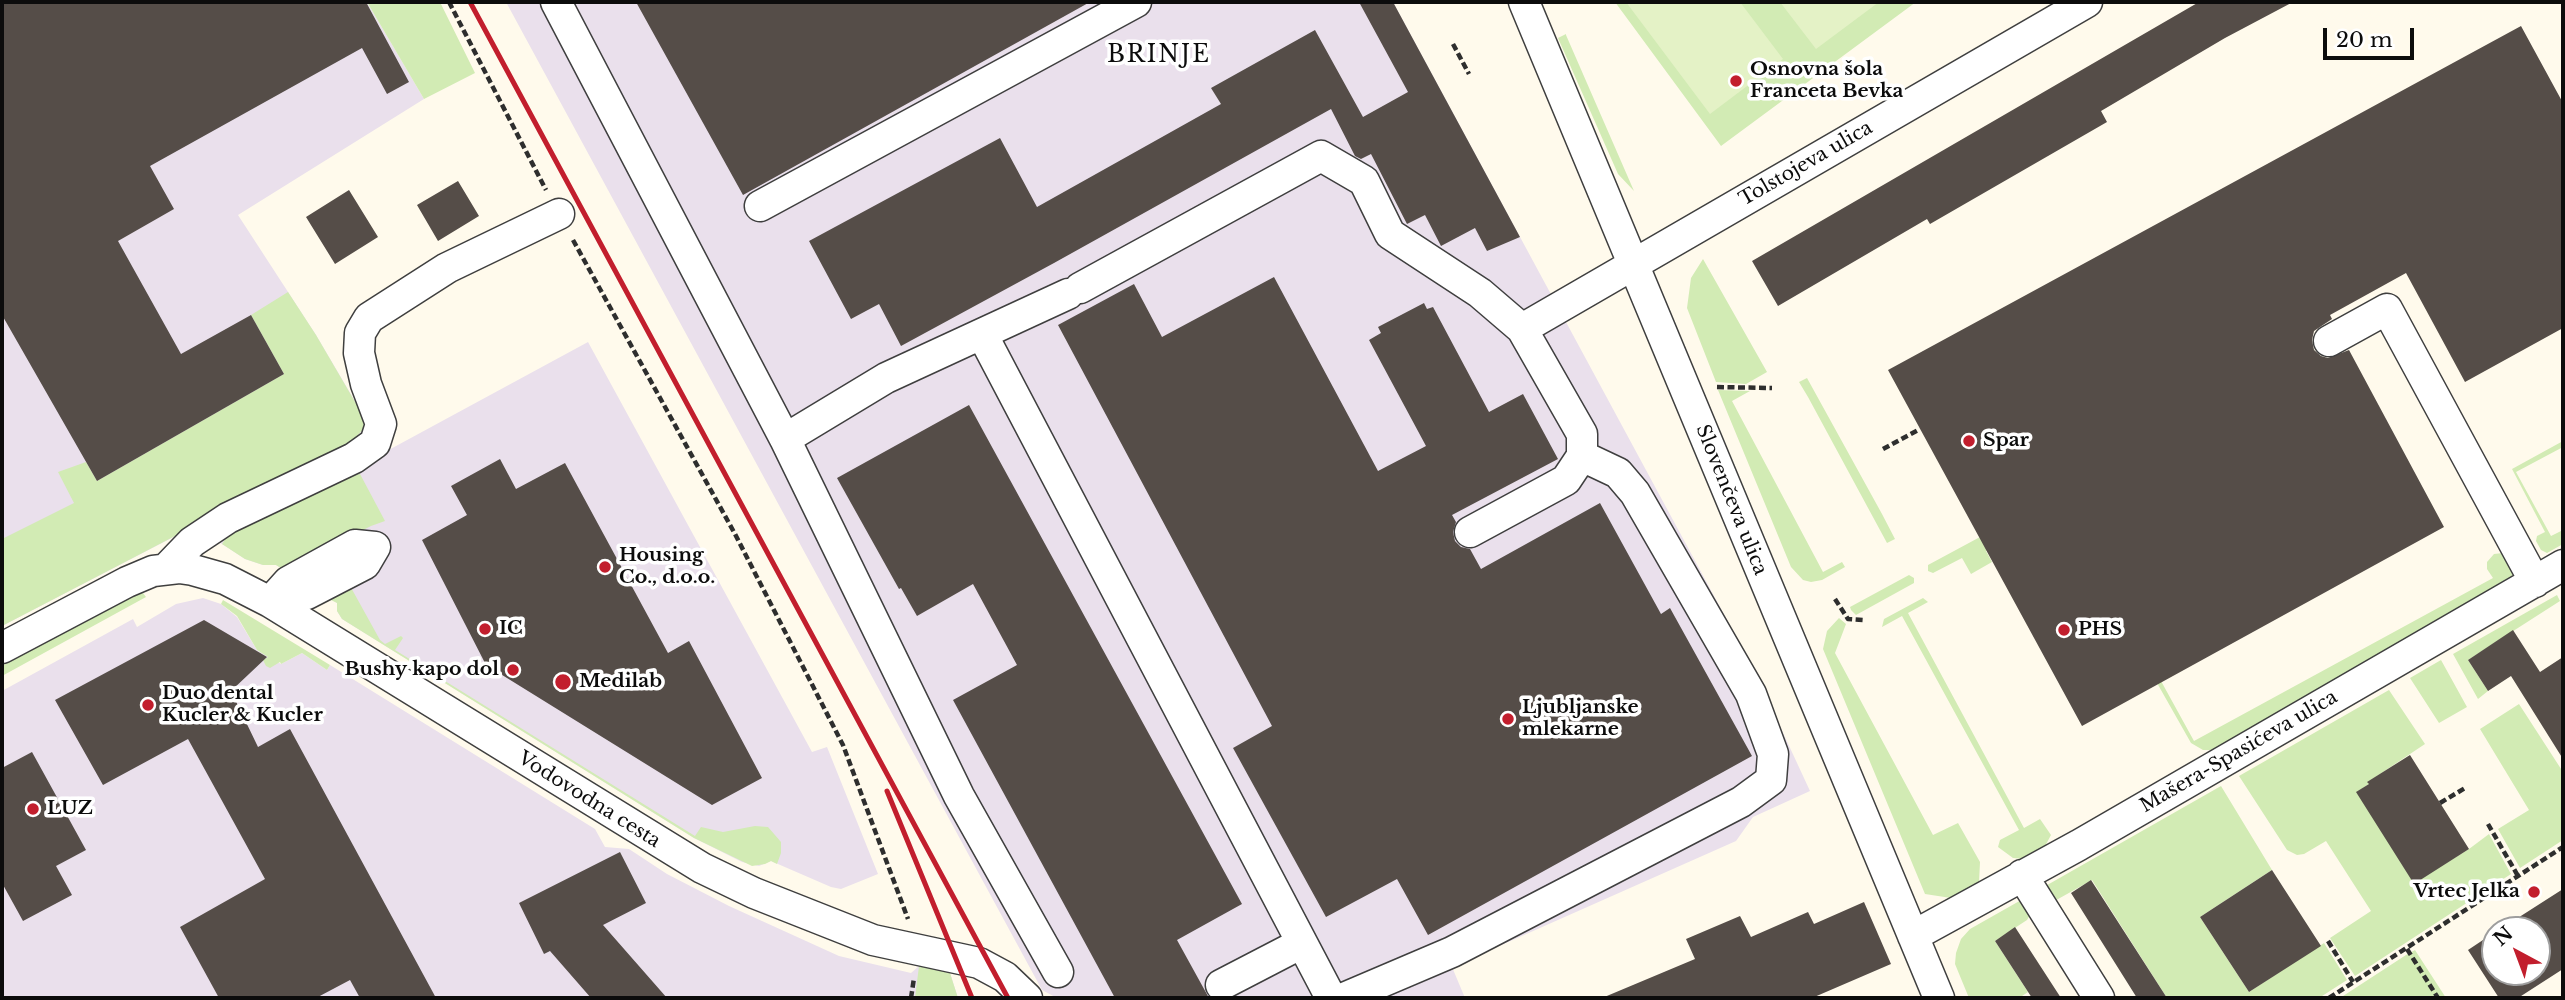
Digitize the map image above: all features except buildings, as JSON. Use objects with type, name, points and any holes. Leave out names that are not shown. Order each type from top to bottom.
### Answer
[{"type":"street","points":[[556,2],[785,439],[959,796],[1058,972]]},
{"type":"street","points":[[760,206],[1136,2]]},
{"type":"street","name":"Slovenčeva ulica","points":[[1524,2],[1939,998]]},
{"type":"street","name":"Tolstojeva ulica","points":[[1522,328],[2087,2]]},
{"type":"street","points":[[785,439],[886,378],[1074,291],[1321,156],[1364,181],[1390,234],[1480,293],[1522,328],[1582,434],[1582,456],[1566,480],[1470,532]]},
{"type":"street","name":"Vodovodna cesta","points":[[166,569],[192,541],[228,519],[354,458],[375,443],[381,424],[366,384],[359,353],[360,333],[369,318],[447,268],[559,214]]},
{"type":"street","points":[[2329,341],[2387,309],[2535,582]]},
{"type":"street","points":[[982,334],[1331,998]]},
{"type":"street","points":[[1344,998],[1452,952],[1741,802],[1771,780],[1773,754],[1751,694],[1635,493],[1618,473],[1582,456]]},
{"type":"street","name":"Mašera-Spasićeva ulica","points":[[1913,936],[2078,845],[2563,565]]},
{"type":"street","name":"Vodovodna cesta","points":[[2,648],[153,571],[193,570],[226,579],[270,602],[702,868],[754,893],[873,940],[979,963],[1005,977],[1027,998]]},
{"type":"street","points":[[2022,875],[2099,998]]},
{"type":"street","points":[[1222,985],[1302,943]]},
{"type":"path","points":[[449,2],[525,153],[735,534],[843,746],[920,949]]},
{"type":"path","points":[[1453,44],[1469,74]]},
{"type":"path","points":[[1684,386],[1772,388]]},
{"type":"path","points":[[1883,449],[1920,429]]},
{"type":"path","points":[[1835,599],[1848,619],[1863,620]]},
{"type":"path","points":[[2440,803],[2465,788]]},
{"type":"path","points":[[2488,824],[2518,876]]},
{"type":"path","points":[[2329,998],[2563,846]]},
{"type":"path","points":[[2328,940],[2353,982]]},
{"type":"path","points":[[2407,949],[2438,998]]},
{"type":"shaded area","points":[[2,2],[367,2],[424,99],[238,215],[316,335],[385,452],[588,342],[812,752],[827,747],[878,874],[841,889],[771,861],[759,866],[742,862],[694,838],[342,619],[337,611],[337,603],[276,565],[263,565],[245,559],[222,544],[189,529],[2,626]]},
{"type":"shaded area","points":[[506,2],[1393,2],[1753,668],[1810,791],[1753,817],[1736,841],[1452,967],[1465,998],[1057,998],[1042,990]]},
{"type":"shaded area","points":[[203,598],[221,604],[237,617],[257,650],[281,664],[302,653],[327,670],[330,665],[595,829],[605,847],[629,849],[667,874],[729,906],[839,956],[911,973],[919,966],[950,973],[958,998],[2,998],[2,691],[133,619],[137,627],[176,604]]},
{"type":"green space","points":[[367,2],[440,2],[475,73],[424,99]]},
{"type":"green space","points":[[1615,2],[1916,2],[1721,146]]},
{"type":"green space","points":[[1626,2],[1740,2],[1783,59],[1710,114]]},
{"type":"green space","points":[[1780,2],[1879,2],[1816,49]]},
{"type":"green space","points":[[1566,34],[1634,191],[1618,174],[1558,38]]},
{"type":"green space","points":[[1703,259],[1767,372],[1746,384],[1716,382],[1687,308],[1691,278]]},
{"type":"green space","points":[[288,292],[368,424],[348,446],[2,626],[2,539],[74,503],[58,472],[86,462],[97,481],[284,374],[251,315]]},
{"type":"green space","points":[[1807,378],[1895,539],[1887,543],[1799,382]]},
{"type":"green space","points":[[1718,390],[1750,391],[1732,401],[1823,572],[1842,562],[1845,567],[1822,580],[1811,582],[1803,580],[1791,567]]},
{"type":"green space","points":[[2563,441],[2563,447],[2516,472],[2551,536],[2563,530],[2563,544],[2547,553],[2541,550],[2536,541],[2537,536],[2545,532],[2512,469]]},
{"type":"green space","points":[[360,474],[385,521],[284,570],[276,565],[263,565],[245,559],[222,544],[229,533],[348,475]]},
{"type":"green space","points":[[2032,509],[2040,522],[1986,551],[1992,562],[1971,574],[1962,558],[1933,573],[1928,571],[1928,565]]},
{"type":"green space","points":[[2503,553],[2514,572],[2509,581],[2215,750],[2203,750],[2191,743],[2157,683],[2161,681],[2194,741],[2493,578],[2487,569],[2487,562],[2494,554]]},
{"type":"green space","points":[[1909,575],[1914,578],[1914,583],[1856,615],[1851,610],[1850,607]]},
{"type":"green space","points":[[349,584],[380,640],[385,644],[401,636],[403,638],[395,650],[695,836],[701,827],[723,832],[755,826],[768,827],[781,842],[777,864],[771,861],[752,866],[694,838],[342,619],[337,611],[337,603],[331,600]]},
{"type":"green space","points":[[143,593],[146,597],[2,676],[2,666],[117,603]]},
{"type":"green space","points":[[2557,595],[2560,601],[2468,660],[2488,691],[2478,699],[2453,654]]},
{"type":"green space","points":[[1923,598],[1928,602],[1908,613],[2024,828],[2040,819],[2051,835],[2044,848],[2025,859],[2013,858],[1998,847],[2000,840],[2019,830],[1902,616],[1882,627],[1884,619]]},
{"type":"green space","points":[[223,600],[330,665],[327,670],[302,653],[270,668],[266,666],[263,660],[268,657],[257,650],[237,616],[221,604]]},
{"type":"green space","points":[[1839,618],[1846,624],[1835,653],[1933,835],[1958,823],[1980,862],[1979,882],[1965,893],[1951,898],[1925,894],[1823,649],[1827,631]]},
{"type":"green space","points":[[2441,660],[2467,707],[2439,723],[2410,678]]},
{"type":"green space","points":[[2389,690],[2425,744],[2357,792],[2414,883],[2489,834],[2511,874],[2355,976],[2330,938],[2371,911],[2326,841],[2304,854],[2297,855],[2287,850],[2239,776]]},
{"type":"green space","points":[[2519,704],[2563,772],[2563,840],[2520,868],[2498,829],[2529,810],[2480,729]]},
{"type":"green space","points":[[2221,786],[2272,870],[2200,917],[2249,992],[2324,943],[2347,980],[2319,998],[2167,998],[2092,880],[2051,903],[2042,888]]},
{"type":"green space","points":[[2023,899],[2030,915],[2027,920],[1995,941],[2028,992],[2019,998],[1969,998],[1955,964],[1961,939],[1970,929]]},
{"type":"green space","points":[[2415,950],[2446,998],[2340,998],[2406,955]]},
{"type":"green space","points":[[919,966],[950,973],[958,998],[915,998]]},
{"type":"railway","points":[[470,2],[1008,998]]},
{"type":"railway","points":[[887,791],[972,998]]},
{"type":"place","name":"Osnovna šola Franceta Bevka","points":[[1736,81]]},
{"type":"place","name":"Spar","points":[[1969,441]]},
{"type":"place","name":"Housing Co., d.o.o.","points":[[605,567]]},
{"type":"place","name":"IC","points":[[485,629]]},
{"type":"place","name":"PHS","points":[[2064,630]]},
{"type":"place","name":"Bushy kapo dol","points":[[513,670]]},
{"type":"place","name":"Medilab","points":[[563,682]]},
{"type":"place","name":"Duo dental Kucler & Kucler","points":[[148,705]]},
{"type":"place","name":"Ljubljanske mlekarne","points":[[1508,719]]},
{"type":"place","name":"LUZ","points":[[33,809]]},
{"type":"place","name":"Vrtec Jelka","points":[[2534,892]]},
{"type":"district","name":"BRINJE","points":[[1159,56]]}]
